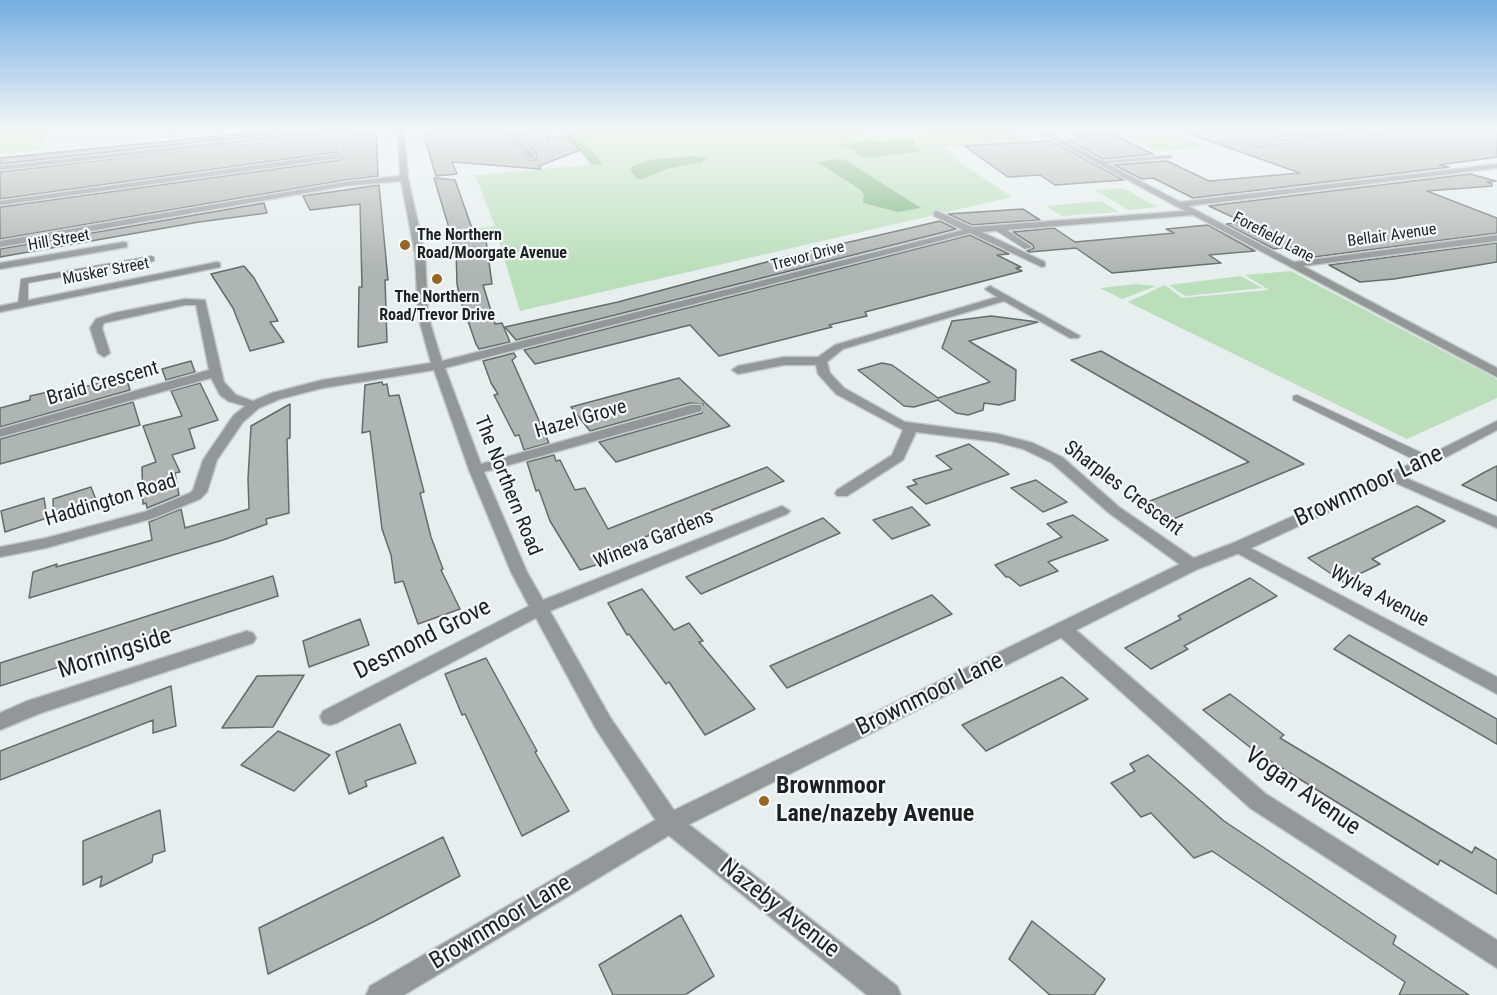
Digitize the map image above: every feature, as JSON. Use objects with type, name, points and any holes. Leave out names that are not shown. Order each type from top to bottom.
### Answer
[{"type":"street","points":[[0,203],[191,175]]},
{"type":"street","name":"Forefield Lane","points":[[1121,175],[1497,373]]},
{"type":"street","points":[[1177,205],[1414,175]]},
{"type":"street","points":[[0,244],[345,184],[404,178]]},
{"type":"street","name":"The Northern Road","points":[[404,178],[420,254],[423,316],[438,366],[476,470],[519,572],[603,723],[670,824]]},
{"type":"street","name":"Trevor Drive","points":[[254,405],[276,396],[322,384],[438,366],[973,230],[1192,213]]},
{"type":"street","points":[[937,214],[1042,264]]},
{"type":"street","name":"Bellair Avenue","points":[[1292,265],[1497,238]]},
{"type":"street","name":"Hill Street","points":[[0,266],[124,245]]},
{"type":"street","name":"Musker Street","points":[[0,309],[217,265]]},
{"type":"street","points":[[990,289],[1074,336]]},
{"type":"street","points":[[738,370],[784,361],[821,361],[839,347],[1004,298]]},
{"type":"street","points":[[104,353],[96,328],[100,321],[124,314],[197,301],[203,304],[219,382],[224,392],[232,398],[254,405]]},
{"type":"street","points":[[1464,356],[1497,360]]},
{"type":"street","name":"Sharples Crescent","points":[[821,361],[824,374],[840,390],[902,426],[998,438],[1028,446],[1057,460],[1114,510],[1191,565]]},
{"type":"street","name":"Braid Crescent","points":[[0,433],[217,372]]},
{"type":"street","name":"Haddington Road","points":[[0,552],[46,543],[148,515],[195,496],[200,492],[210,460],[238,418],[254,405]]},
{"type":"street","name":"Hazel Grove","points":[[476,470],[696,408]]},
{"type":"street","name":"Brownmoor Lane","points":[[379,995],[670,824],[1191,565],[1239,547],[1394,477],[1497,425]]},
{"type":"street","points":[[842,492],[898,457],[911,428]]},
{"type":"street","points":[[1394,477],[1497,523]]},
{"type":"street","name":"Wineva Gardens","points":[[540,608],[782,510]]},
{"type":"street","name":"Wylva Avenue","points":[[1239,547],[1497,686]]},
{"type":"street","name":"Desmond Grove","points":[[330,717],[540,608]]},
{"type":"street","name":"Vogan Avenue","points":[[1064,629],[1258,801],[1497,955]]},
{"type":"street","name":"Morningside","points":[[0,722],[34,707],[247,638]]},
{"type":"street","name":"Nazeby Avenue","points":[[670,824],[888,995]]},
{"type":"lane","points":[[998,228],[1028,247]]},
{"type":"lane","points":[[23,304],[24,281],[152,259]]},
{"type":"lane","points":[[1297,398],[1428,461]]},
{"type":"green space","points":[[475,175],[979,175],[1012,197],[520,311],[496,231],[439,239],[450,231],[495,226]]},
{"type":"green space","points":[[634,175],[651,175],[643,179],[637,179]]},
{"type":"green space","points":[[838,175],[869,175],[921,208],[898,212],[863,203],[864,195],[861,190]]},
{"type":"green space","points":[[1123,188],[1157,207],[1128,210],[1095,190]]},
{"type":"green space","points":[[1101,201],[1119,212],[1062,216],[1046,206]]},
{"type":"green space","points":[[1291,271],[1493,377],[1497,380],[1497,398],[1407,439],[1128,302],[1165,285],[1182,298],[1269,290],[1245,275]]},
{"type":"green space","points":[[1241,276],[1262,288],[1185,296],[1169,285]]},
{"type":"green space","points":[[1136,284],[1156,286],[1122,299],[1100,288]]},
{"type":"building","points":[[0,175],[169,175],[0,199]]},
{"type":"building","points":[[228,175],[378,175],[0,239],[0,207]]},
{"type":"building","points":[[1041,175],[1115,175],[1124,180],[1055,185]]},
{"type":"building","points":[[1135,175],[1197,175],[1209,181],[1272,175],[1379,175],[1193,198],[1153,178],[1142,179]]},
{"type":"building","points":[[1458,175],[1475,175],[1496,181],[1487,182],[1492,186],[1427,191],[1497,218],[1497,233],[1314,257],[1290,247],[1274,249],[1226,224],[1243,222],[1209,206]]},
{"type":"building","points":[[434,178],[455,180],[474,234],[485,233],[492,284],[483,285],[495,324],[502,323],[510,342],[479,349],[476,344],[460,298],[457,284],[456,250],[453,250],[453,241]]},
{"type":"building","points":[[379,185],[388,280],[385,280],[387,342],[358,347],[359,287],[362,287],[360,204],[310,210],[303,196]]},
{"type":"building","points":[[264,203],[267,213],[199,222],[0,257],[0,249]]},
{"type":"building","points":[[1023,209],[1040,220],[972,225],[948,214]]},
{"type":"building","points":[[940,221],[956,229],[516,340],[505,327],[618,302],[785,257]]},
{"type":"building","points":[[1208,225],[1255,251],[1209,255],[1221,263],[1112,273],[1076,248],[1029,252],[1027,251],[1034,248],[1033,245],[1013,232],[1054,228],[1075,242],[1174,233],[1166,229]]},
{"type":"building","points":[[970,235],[1009,254],[997,255],[1021,267],[1016,268],[1022,271],[865,312],[867,316],[829,325],[832,327],[719,356],[690,325],[535,364],[524,350]]},
{"type":"building","points":[[1497,243],[1497,262],[1394,279],[1360,282],[1329,265]]},
{"type":"building","points":[[244,266],[254,278],[278,321],[270,322],[284,342],[250,351],[233,308],[211,274]]},
{"type":"building","points":[[991,316],[1038,322],[969,341],[1016,370],[1015,400],[999,405],[984,403],[983,410],[968,415],[956,413],[938,400],[914,407],[904,406],[858,370],[882,363],[892,365],[938,398],[990,382],[942,348],[952,321]]},
{"type":"building","points":[[1101,351],[1304,464],[1171,520],[1145,503],[1249,462],[1071,360]]},
{"type":"building","points":[[514,353],[516,357],[512,360],[549,443],[524,450],[519,435],[515,436],[494,395],[498,394],[491,383],[483,361]]},
{"type":"building","points":[[191,361],[195,372],[166,380],[162,369]]},
{"type":"building","points":[[126,376],[130,390],[0,427],[0,408],[30,400],[30,396],[48,392],[50,396]]},
{"type":"building","points":[[679,378],[730,426],[616,462],[599,442],[702,413],[703,404],[690,403],[590,431],[571,407]]},
{"type":"building","points":[[382,382],[383,385],[387,384],[389,396],[399,395],[424,492],[420,493],[431,537],[443,569],[441,570],[460,609],[418,624],[403,581],[395,583],[391,555],[382,529],[370,431],[362,433],[365,385]]},
{"type":"building","points":[[200,383],[218,420],[189,429],[195,448],[172,455],[180,472],[175,473],[179,495],[147,508],[146,503],[143,504],[142,467],[156,462],[143,426],[182,416],[171,391]]},
{"type":"building","points":[[133,402],[140,425],[0,464],[0,439]]},
{"type":"building","points":[[290,404],[290,438],[287,439],[289,513],[266,519],[267,524],[223,540],[29,598],[33,572],[152,540],[149,522],[181,509],[185,528],[249,509],[251,426]]},
{"type":"building","points":[[969,444],[1009,474],[926,504],[907,487],[917,484],[913,480],[952,469],[936,456]]},
{"type":"building","points":[[554,455],[556,461],[560,460],[575,490],[585,488],[608,529],[767,467],[784,481],[618,548],[624,556],[580,570],[550,521],[539,490],[536,491],[527,462]]},
{"type":"building","points":[[1497,466],[1497,501],[1462,485],[1485,472]]},
{"type":"building","points":[[1036,480],[1067,502],[1043,512],[1011,488]]},
{"type":"building","points":[[91,487],[98,505],[54,519],[53,499]]},
{"type":"building","points":[[44,498],[47,518],[5,532],[1,511]]},
{"type":"building","points":[[1417,506],[1445,521],[1372,559],[1380,564],[1343,582],[1308,558]]},
{"type":"building","points":[[912,507],[930,525],[892,539],[873,520]]},
{"type":"building","points":[[1073,515],[1108,540],[1048,562],[1058,571],[1020,586],[1006,577],[995,565],[1062,537],[1047,524]]},
{"type":"building","points":[[823,518],[840,533],[701,594],[686,577]]},
{"type":"building","points":[[273,576],[278,596],[0,686],[0,663]]},
{"type":"building","points":[[1250,578],[1277,596],[1184,646],[1188,649],[1151,669],[1125,648],[1181,619],[1178,616]]},
{"type":"building","points":[[642,589],[674,630],[689,623],[703,641],[699,642],[755,709],[705,735],[669,682],[666,684],[629,634],[627,635],[608,603]]},
{"type":"building","points":[[932,595],[952,614],[787,688],[770,666]]},
{"type":"building","points":[[360,619],[369,645],[309,667],[303,641]]},
{"type":"building","points":[[1349,635],[1497,719],[1497,744],[1334,649]]},
{"type":"building","points":[[486,658],[569,811],[522,836],[465,714],[462,715],[445,674]]},
{"type":"building","points":[[304,675],[273,727],[222,728],[257,676]]},
{"type":"building","points":[[1062,677],[1088,699],[986,751],[962,725]]},
{"type":"building","points":[[171,686],[176,726],[153,733],[153,720],[0,780],[0,751]]},
{"type":"building","points":[[1230,694],[1284,735],[1280,738],[1472,853],[1475,847],[1497,860],[1497,894],[1440,860],[1438,865],[1256,752],[1203,710]]},
{"type":"building","points":[[400,724],[416,763],[365,781],[367,786],[349,794],[336,752]]},
{"type":"building","points":[[278,731],[330,755],[294,791],[241,765]]},
{"type":"building","points":[[1148,755],[1224,821],[1396,936],[1393,944],[1469,995],[1399,995],[1405,982],[1212,851],[1194,858],[1151,813],[1141,817],[1111,783],[1135,771],[1130,764]]},
{"type":"building","points":[[160,810],[165,851],[153,855],[152,862],[100,887],[102,876],[83,885],[83,841]]},
{"type":"building","points":[[443,837],[460,876],[268,974],[259,928]]},
{"type":"building","points":[[681,915],[714,976],[685,995],[613,995],[599,965]]},
{"type":"building","points":[[1032,921],[1105,979],[1094,995],[1050,995],[1009,959]]},
{"type":"place","name":"The Northern Road/Moorgate Avenue","points":[[405,245]]},
{"type":"place","name":"The Northern Road/Trevor Drive","points":[[437,279]]},
{"type":"place","name":"Brownmoor Lane/nazeby Avenue","points":[[764,801]]}]
